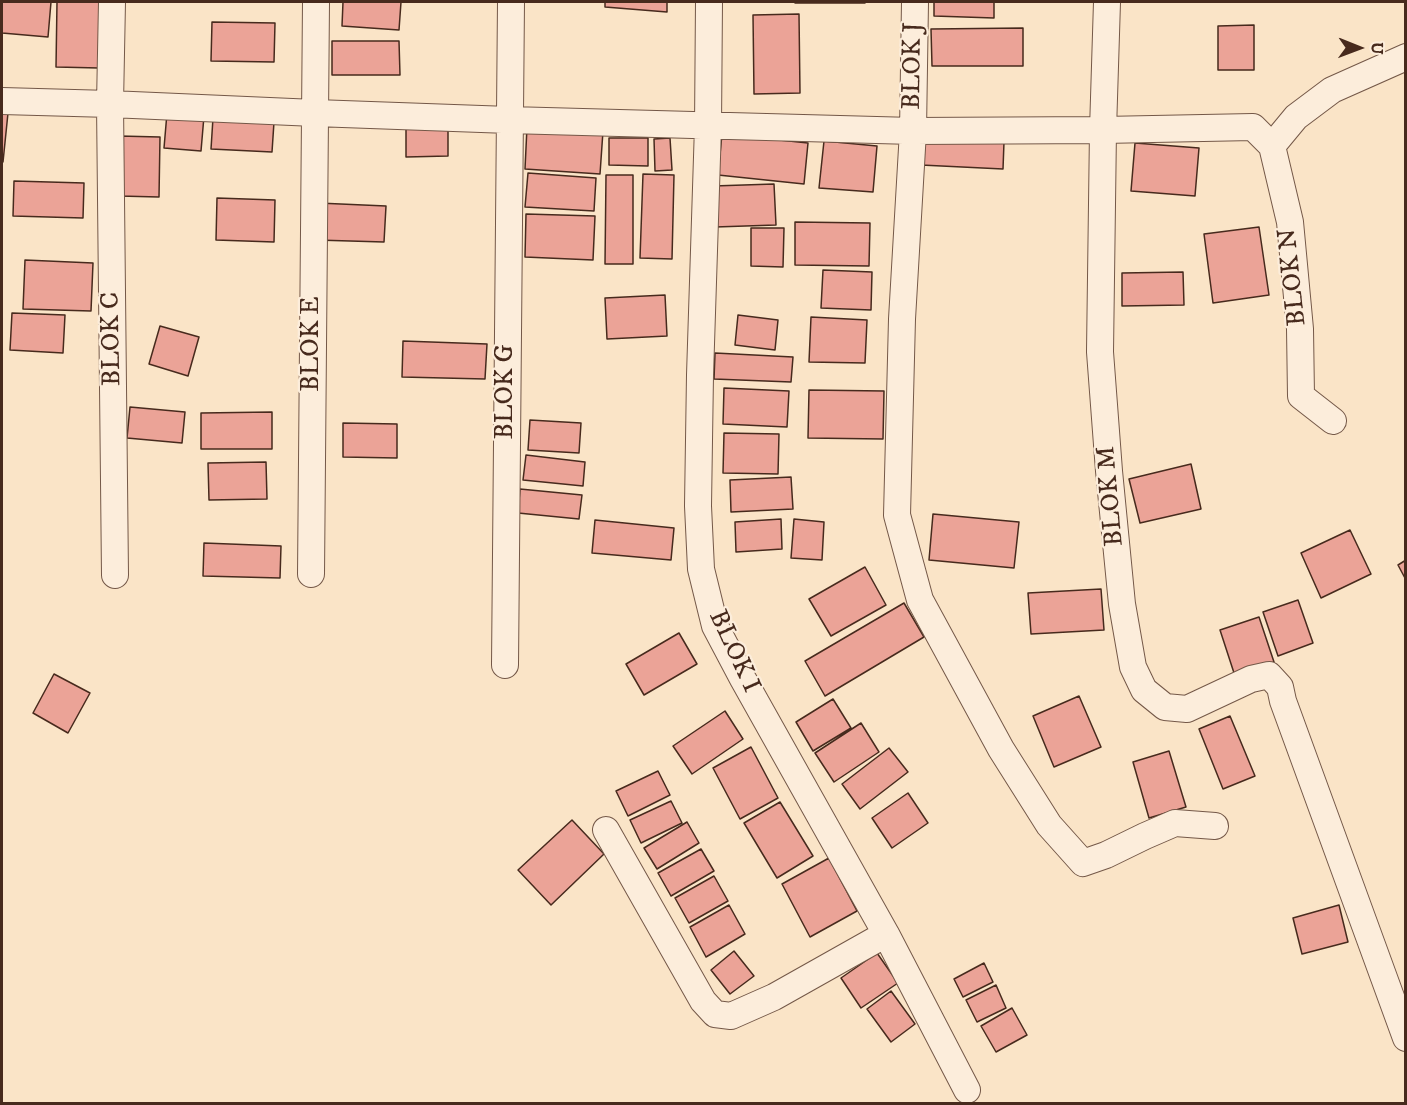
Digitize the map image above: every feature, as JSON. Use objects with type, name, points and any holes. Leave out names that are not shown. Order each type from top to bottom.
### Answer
[{"type":"street","name":"BLOK C","points":[[112,2],[110,104],[116,575]]},
{"type":"street","name":"BLOK E","points":[[311,574],[316,2]]},
{"type":"street","name":"BLOK G","points":[[505,665],[511,2]]},
{"type":"street","name":"BLOK I","points":[[709,2],[708,126],[698,482],[701,569],[715,627],[886,934],[967,1090]]},
{"type":"street","name":"BLOK J","points":[[915,2],[913,131],[902,318],[897,515],[920,600],[1001,748],[1049,825],[1083,863],[1175,824],[1215,826]]},
{"type":"street","points":[[1103,130],[1107,2]]},
{"type":"street","points":[[2,101],[509,120],[913,131],[1253,127],[1272,146],[1296,117],[1332,90],[1406,57]]},
{"type":"street","name":"BLOK M","points":[[1103,130],[1100,352],[1122,604],[1133,667],[1144,690],[1165,707],[1187,709],[1251,679],[1269,675],[1280,687],[1283,701],[1404,1032]]},
{"type":"street","name":"BLOK N","points":[[1272,146],[1290,222],[1300,329],[1301,396],[1333,421]]},
{"type":"street","points":[[606,830],[703,1001],[715,1014],[731,1016],[774,998],[886,934]]},
{"type":"building","points":[[2,2],[51,2],[48,37],[2,33]]},
{"type":"building","points":[[57,2],[100,2],[99,68],[56,67]]},
{"type":"building","points":[[343,2],[401,2],[399,30],[342,26]]},
{"type":"building","points":[[605,2],[667,2],[667,12],[605,7]]},
{"type":"building","points":[[865,2],[865,3],[795,3]]},
{"type":"building","points":[[934,2],[994,2],[994,18],[934,16]]},
{"type":"building","points":[[799,14],[800,93],[754,94],[753,15]]},
{"type":"building","points":[[212,22],[275,23],[274,62],[211,61]]},
{"type":"building","points":[[1254,25],[1254,70],[1218,70],[1218,26]]},
{"type":"building","points":[[1023,28],[1023,66],[932,66],[931,29]]},
{"type":"building","points":[[332,41],[399,41],[400,75],[332,75]]},
{"type":"building","points":[[2,112],[8,113],[3,162],[2,162]]},
{"type":"building","points":[[167,113],[204,116],[201,151],[164,148]]},
{"type":"building","points":[[213,118],[274,122],[272,152],[211,149]]},
{"type":"building","points":[[406,118],[448,118],[448,156],[406,157]]},
{"type":"building","points":[[527,127],[603,131],[600,174],[525,169]]},
{"type":"building","points":[[722,134],[808,143],[804,184],[718,175]]},
{"type":"building","points":[[119,136],[160,137],[159,197],[119,196]]},
{"type":"building","points":[[922,137],[1004,142],[1003,169],[921,165]]},
{"type":"building","points":[[609,138],[648,138],[648,166],[609,165]]},
{"type":"building","points":[[670,138],[672,170],[655,171],[654,139]]},
{"type":"building","points":[[824,141],[877,146],[873,192],[819,188]]},
{"type":"building","points":[[1135,143],[1199,148],[1195,196],[1131,191]]},
{"type":"building","points":[[528,173],[596,178],[594,211],[525,207]]},
{"type":"building","points":[[643,174],[674,175],[672,259],[640,258]]},
{"type":"building","points":[[606,175],[633,175],[633,264],[605,264]]},
{"type":"building","points":[[14,181],[84,183],[83,218],[13,216]]},
{"type":"building","points":[[774,184],[776,225],[715,227],[713,186]]},
{"type":"building","points":[[217,198],[275,200],[274,242],[216,240]]},
{"type":"building","points":[[318,203],[386,206],[384,242],[316,240]]},
{"type":"building","points":[[526,214],[595,216],[593,260],[525,257]]},
{"type":"building","points":[[795,222],[870,223],[869,266],[795,265]]},
{"type":"building","points":[[1259,227],[1269,295],[1213,303],[1204,234]]},
{"type":"building","points":[[751,228],[784,228],[783,267],[751,266]]},
{"type":"building","points":[[25,260],[93,263],[91,311],[23,309]]},
{"type":"building","points":[[823,270],[872,272],[871,310],[821,308]]},
{"type":"building","points":[[1183,272],[1184,305],[1122,306],[1122,273]]},
{"type":"building","points":[[665,295],[667,336],[607,339],[605,298]]},
{"type":"building","points":[[12,313],[65,315],[63,353],[10,350]]},
{"type":"building","points":[[738,315],[778,320],[775,350],[735,345]]},
{"type":"building","points":[[811,317],[867,320],[865,363],[809,362]]},
{"type":"building","points":[[160,326],[199,337],[188,376],[149,364]]},
{"type":"building","points":[[403,341],[487,344],[485,379],[402,377]]},
{"type":"building","points":[[715,353],[793,357],[791,382],[714,379]]},
{"type":"building","points":[[724,388],[789,391],[787,427],[723,424]]},
{"type":"building","points":[[809,390],[884,391],[883,439],[808,438]]},
{"type":"building","points":[[130,407],[185,412],[182,443],[127,438]]},
{"type":"building","points":[[272,412],[272,449],[201,449],[201,413]]},
{"type":"building","points":[[530,420],[581,423],[579,453],[528,450]]},
{"type":"building","points":[[343,423],[397,424],[397,458],[343,457]]},
{"type":"building","points":[[724,433],[779,434],[778,474],[723,473]]},
{"type":"building","points":[[526,455],[585,462],[583,486],[523,480]]},
{"type":"building","points":[[266,462],[267,499],[209,500],[208,463]]},
{"type":"building","points":[[1191,464],[1201,509],[1140,523],[1129,479]]},
{"type":"building","points":[[791,477],[793,509],[731,512],[730,480]]},
{"type":"building","points":[[520,489],[582,495],[579,519],[518,513]]},
{"type":"building","points":[[933,514],[1019,522],[1014,568],[929,560]]},
{"type":"building","points":[[781,519],[782,549],[736,552],[735,522]]},
{"type":"building","points":[[794,519],[824,522],[822,560],[791,558]]},
{"type":"building","points":[[595,520],[674,528],[671,560],[592,553]]},
{"type":"building","points":[[1350,530],[1371,574],[1321,598],[1301,553]]},
{"type":"building","points":[[204,543],[281,546],[280,578],[203,576]]},
{"type":"building","points":[[1406,560],[1406,580],[1398,565]]},
{"type":"building","points":[[865,567],[886,605],[831,636],[809,599]]},
{"type":"building","points":[[1101,589],[1104,630],[1031,634],[1028,593]]},
{"type":"building","points":[[1298,600],[1313,643],[1278,656],[1263,612]]},
{"type":"building","points":[[904,603],[924,637],[825,696],[805,661]]},
{"type":"building","points":[[1259,617],[1274,662],[1235,676],[1220,630]]},
{"type":"building","points":[[679,633],[697,664],[644,695],[626,664]]},
{"type":"building","points":[[54,674],[90,693],[68,733],[33,713]]},
{"type":"building","points":[[1079,696],[1101,747],[1054,767],[1033,716]]},
{"type":"building","points":[[833,699],[851,728],[813,751],[796,722]]},
{"type":"building","points":[[725,711],[743,739],[692,774],[673,746]]},
{"type":"building","points":[[1230,716],[1255,776],[1223,789],[1199,729]]},
{"type":"building","points":[[861,723],[879,752],[834,782],[815,753]]},
{"type":"building","points":[[751,747],[778,798],[740,819],[713,768]]},
{"type":"building","points":[[889,748],[908,772],[860,809],[842,784]]},
{"type":"building","points":[[1169,751],[1186,807],[1149,818],[1133,762]]},
{"type":"building","points":[[658,771],[670,795],[628,816],[616,791]]},
{"type":"building","points":[[908,793],[928,823],[892,848],[872,818]]},
{"type":"building","points":[[671,801],[682,823],[641,843],[630,820]]},
{"type":"building","points":[[780,802],[813,856],[777,878],[744,823]]},
{"type":"building","points":[[572,820],[604,854],[551,905],[518,870]]},
{"type":"building","points":[[687,822],[699,843],[657,869],[644,848]]},
{"type":"building","points":[[701,849],[714,871],[671,896],[658,873]]},
{"type":"building","points":[[829,858],[857,911],[810,937],[782,884]]},
{"type":"building","points":[[714,876],[728,901],[689,923],[675,898]]},
{"type":"building","points":[[729,905],[745,934],[706,957],[690,927]]},
{"type":"building","points":[[1339,905],[1348,942],[1302,954],[1293,918]]},
{"type":"building","points":[[734,951],[754,976],[730,994],[711,970]]},
{"type":"building","points":[[877,953],[898,983],[861,1008],[841,978]]},
{"type":"building","points":[[984,963],[993,982],[963,997],[954,979]]},
{"type":"building","points":[[996,985],[1006,1008],[977,1022],[966,1000]]},
{"type":"building","points":[[891,991],[915,1024],[891,1042],[867,1009]]},
{"type":"building","points":[[1012,1008],[1027,1035],[996,1052],[981,1026]]}]
